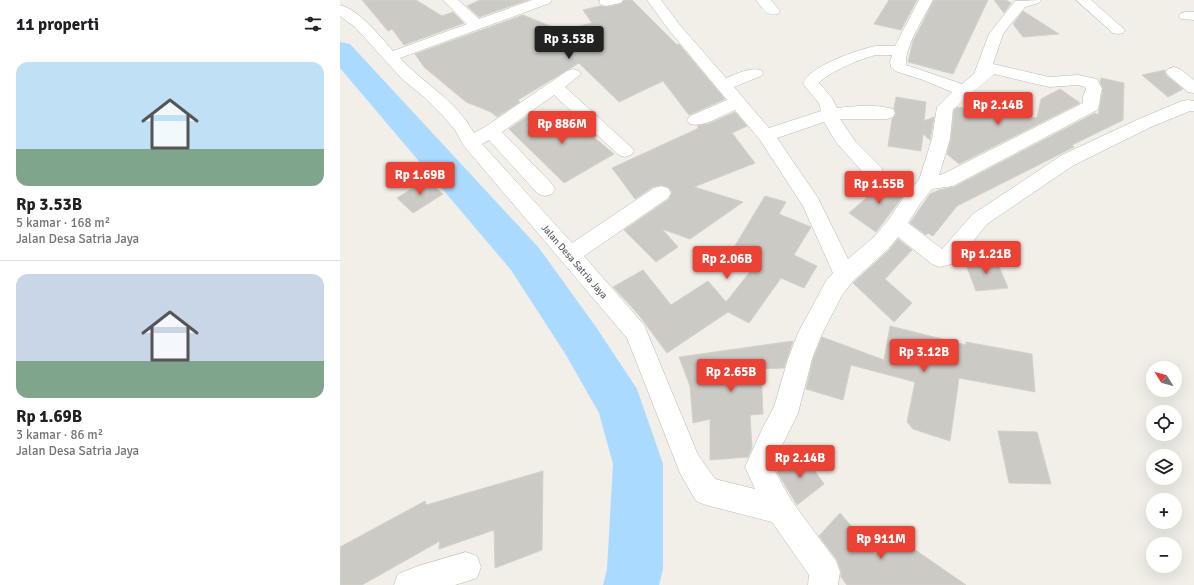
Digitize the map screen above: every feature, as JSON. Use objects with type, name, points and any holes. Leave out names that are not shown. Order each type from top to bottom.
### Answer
[{"type":"street","points":[[340,5],[350,0]]},
{"type":"street","points":[[450,0],[477,25]]},
{"type":"street","points":[[390,57],[545,0]]},
{"type":"street","points":[[654,0],[674,27],[766,136],[811,203],[845,276]]},
{"type":"street","points":[[763,0],[773,11]]},
{"type":"street","points":[[926,0],[900,51],[897,61],[900,67],[965,91]]},
{"type":"street","points":[[823,585],[825,572],[781,510],[758,467],[772,434],[785,413],[800,358],[810,333],[834,288],[881,243],[896,225],[913,199],[927,183],[941,139],[945,107],[987,73],[996,34],[1020,4],[1034,0]]},
{"type":"street","points":[[1083,0],[1118,30]]},
{"type":"street","name":"Jalan Desa Satria Jaya","points":[[340,9],[360,24],[408,76],[429,92],[450,113],[462,127],[470,142],[636,332],[656,387],[689,464],[706,491],[781,510]]},
{"type":"street","points":[[874,172],[843,140],[833,124],[829,114],[830,108],[826,101],[811,84],[812,80],[817,75],[851,59],[874,51],[900,51]]},
{"type":"street","points":[[1174,72],[1194,88]]},
{"type":"street","points":[[724,85],[755,73]]},
{"type":"street","points":[[927,183],[946,181],[1091,106],[1091,96],[1094,89],[1090,83],[1078,80],[1050,82],[987,73]]},
{"type":"street","points":[[470,142],[491,131],[573,74]]},
{"type":"street","points":[[927,76],[928,85],[945,107]]},
{"type":"street","points":[[556,87],[625,151]]},
{"type":"street","points":[[696,120],[738,102]]},
{"type":"street","points":[[896,225],[939,258],[949,258],[980,219],[1068,160],[1145,123],[1188,105],[1194,106]]},
{"type":"street","points":[[766,136],[829,114],[850,112],[887,113]]},
{"type":"street","points":[[491,131],[544,189]]},
{"type":"street","points":[[570,255],[661,193]]},
{"type":"street","points":[[409,585],[466,567]]},
{"type":"building","points":[[362,0],[416,0],[442,16],[453,12],[464,23],[404,45],[392,29],[388,31]]},
{"type":"building","points":[[480,0],[528,0],[479,17],[467,6]]},
{"type":"building","points":[[624,0],[632,0],[677,45],[679,44],[725,99],[689,115],[663,81],[619,102],[579,63],[518,100],[520,102],[497,117],[491,112],[466,102],[424,67],[415,54],[523,15],[562,31],[592,23],[583,10],[600,6],[606,7],[621,4]]},
{"type":"building","points":[[889,0],[917,0],[901,30],[874,24]]},
{"type":"building","points":[[934,0],[988,0],[953,74],[908,62],[913,41]]},
{"type":"building","points":[[994,0],[1006,0],[1011,3],[1004,13]]},
{"type":"building","points":[[1023,11],[1059,34],[1023,37],[1013,24]]},
{"type":"building","points":[[1165,70],[1167,76],[1183,89],[1168,97],[1142,75]]},
{"type":"building","points":[[1101,78],[1124,83],[1123,120],[1072,145],[1074,147],[957,206],[933,236],[928,233],[926,235],[910,223],[930,194],[939,190],[954,187],[1095,113],[1098,115],[1103,89],[1100,82]]},
{"type":"building","points":[[1060,89],[1080,103],[959,164],[947,154],[951,139],[954,110],[957,107],[1037,118],[1041,99]]},
{"type":"building","points":[[896,97],[926,102],[924,121],[934,117],[930,140],[923,134],[921,151],[888,146],[892,119],[896,114],[894,108]]},
{"type":"building","points":[[569,112],[597,136],[595,138],[614,154],[564,183],[509,129],[532,113],[545,125]]},
{"type":"building","points":[[735,112],[747,126],[732,133],[755,163],[694,187],[743,202],[690,239],[662,229],[678,247],[656,262],[624,230],[669,199],[672,192],[668,187],[661,185],[653,187],[635,199],[612,168],[699,128],[697,126],[708,124]]},
{"type":"building","points":[[888,179],[907,191],[876,232],[849,213]]},
{"type":"building","points":[[426,180],[443,194],[413,213],[397,198]]},
{"type":"building","points":[[765,196],[786,202],[779,214],[811,227],[794,255],[817,266],[804,288],[781,278],[749,323],[728,312],[667,353],[638,314],[613,287],[643,270],[671,305],[708,281],[726,302],[757,263],[730,254]]},
{"type":"building","points":[[898,239],[912,250],[885,279],[912,303],[894,322],[853,283],[889,250]]},
{"type":"building","points":[[996,259],[1008,288],[976,291],[965,262]]},
{"type":"building","points":[[890,326],[966,345],[966,342],[1032,354],[1035,392],[959,378],[950,441],[913,429],[907,422],[915,382],[851,365],[843,400],[806,389],[813,359],[822,337],[884,360]]},
{"type":"building","points":[[793,341],[784,368],[761,369],[763,414],[750,415],[752,448],[748,457],[710,460],[710,419],[693,423],[690,386],[679,357]]},
{"type":"building","points":[[998,431],[1037,432],[1051,484],[1009,483]]},
{"type":"building","points":[[802,453],[824,484],[797,505],[777,472]]},
{"type":"building","points":[[543,471],[542,550],[495,568],[494,530],[439,549],[440,541],[362,585],[340,585],[340,547],[425,501],[426,505]]},
{"type":"building","points":[[840,513],[876,555],[881,533],[914,546],[914,549],[966,585],[847,585],[841,577],[841,571],[837,560],[819,536]]},
{"type":"waterway","points":[[340,50],[525,259],[581,341],[620,405],[638,464],[635,569],[631,585]]}]
